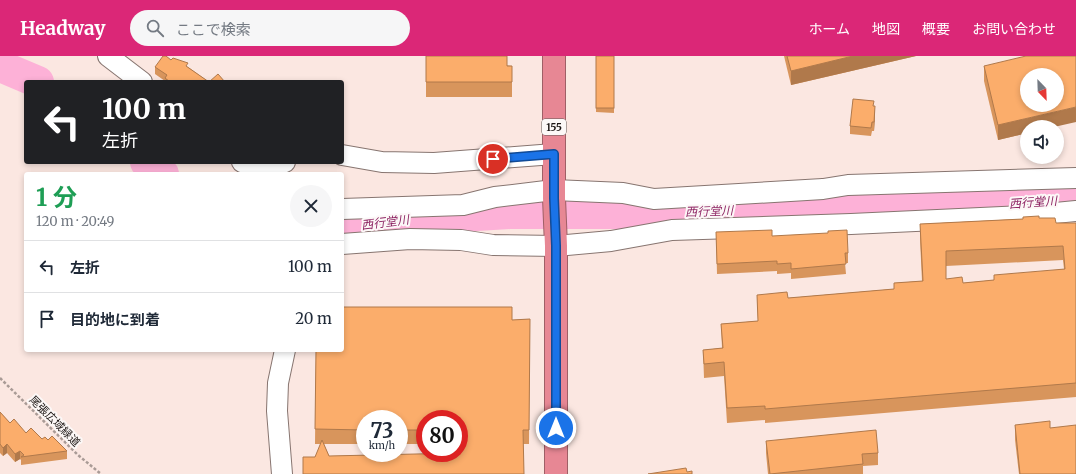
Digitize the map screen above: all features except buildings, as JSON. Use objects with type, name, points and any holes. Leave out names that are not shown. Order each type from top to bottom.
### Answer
[{"type":"highway","name":"155","points":[[554,56],[556,474]]},
{"type":"street","points":[[108,56],[139,80]]},
{"type":"street","points":[[344,155],[382,162],[434,163],[554,154]]},
{"type":"street","points":[[257,168],[276,164]]},
{"type":"street","points":[[344,209],[463,205],[495,197],[554,194],[623,193],[654,199],[823,189],[848,185],[1076,178]]},
{"type":"street","points":[[344,244],[410,239],[461,240],[493,245],[611,241],[672,230],[1001,217],[1076,211]]},
{"type":"street","points":[[282,474],[277,411],[278,384],[285,352]]},
{"type":"path","name":"尾張広域緑道","points":[[0,378],[78,455],[102,474]]},
{"type":"waterway","name":"西行堂川","points":[[0,66],[33,80]]},
{"type":"waterway","name":"西行堂川","points":[[149,164],[160,172]]},
{"type":"waterway","name":"西行堂川","points":[[344,227],[412,219],[510,213],[652,213],[881,204],[1007,204],[1076,199]]},
{"type":"route","points":[[493,159],[554,154],[556,246],[556,428]]}]
